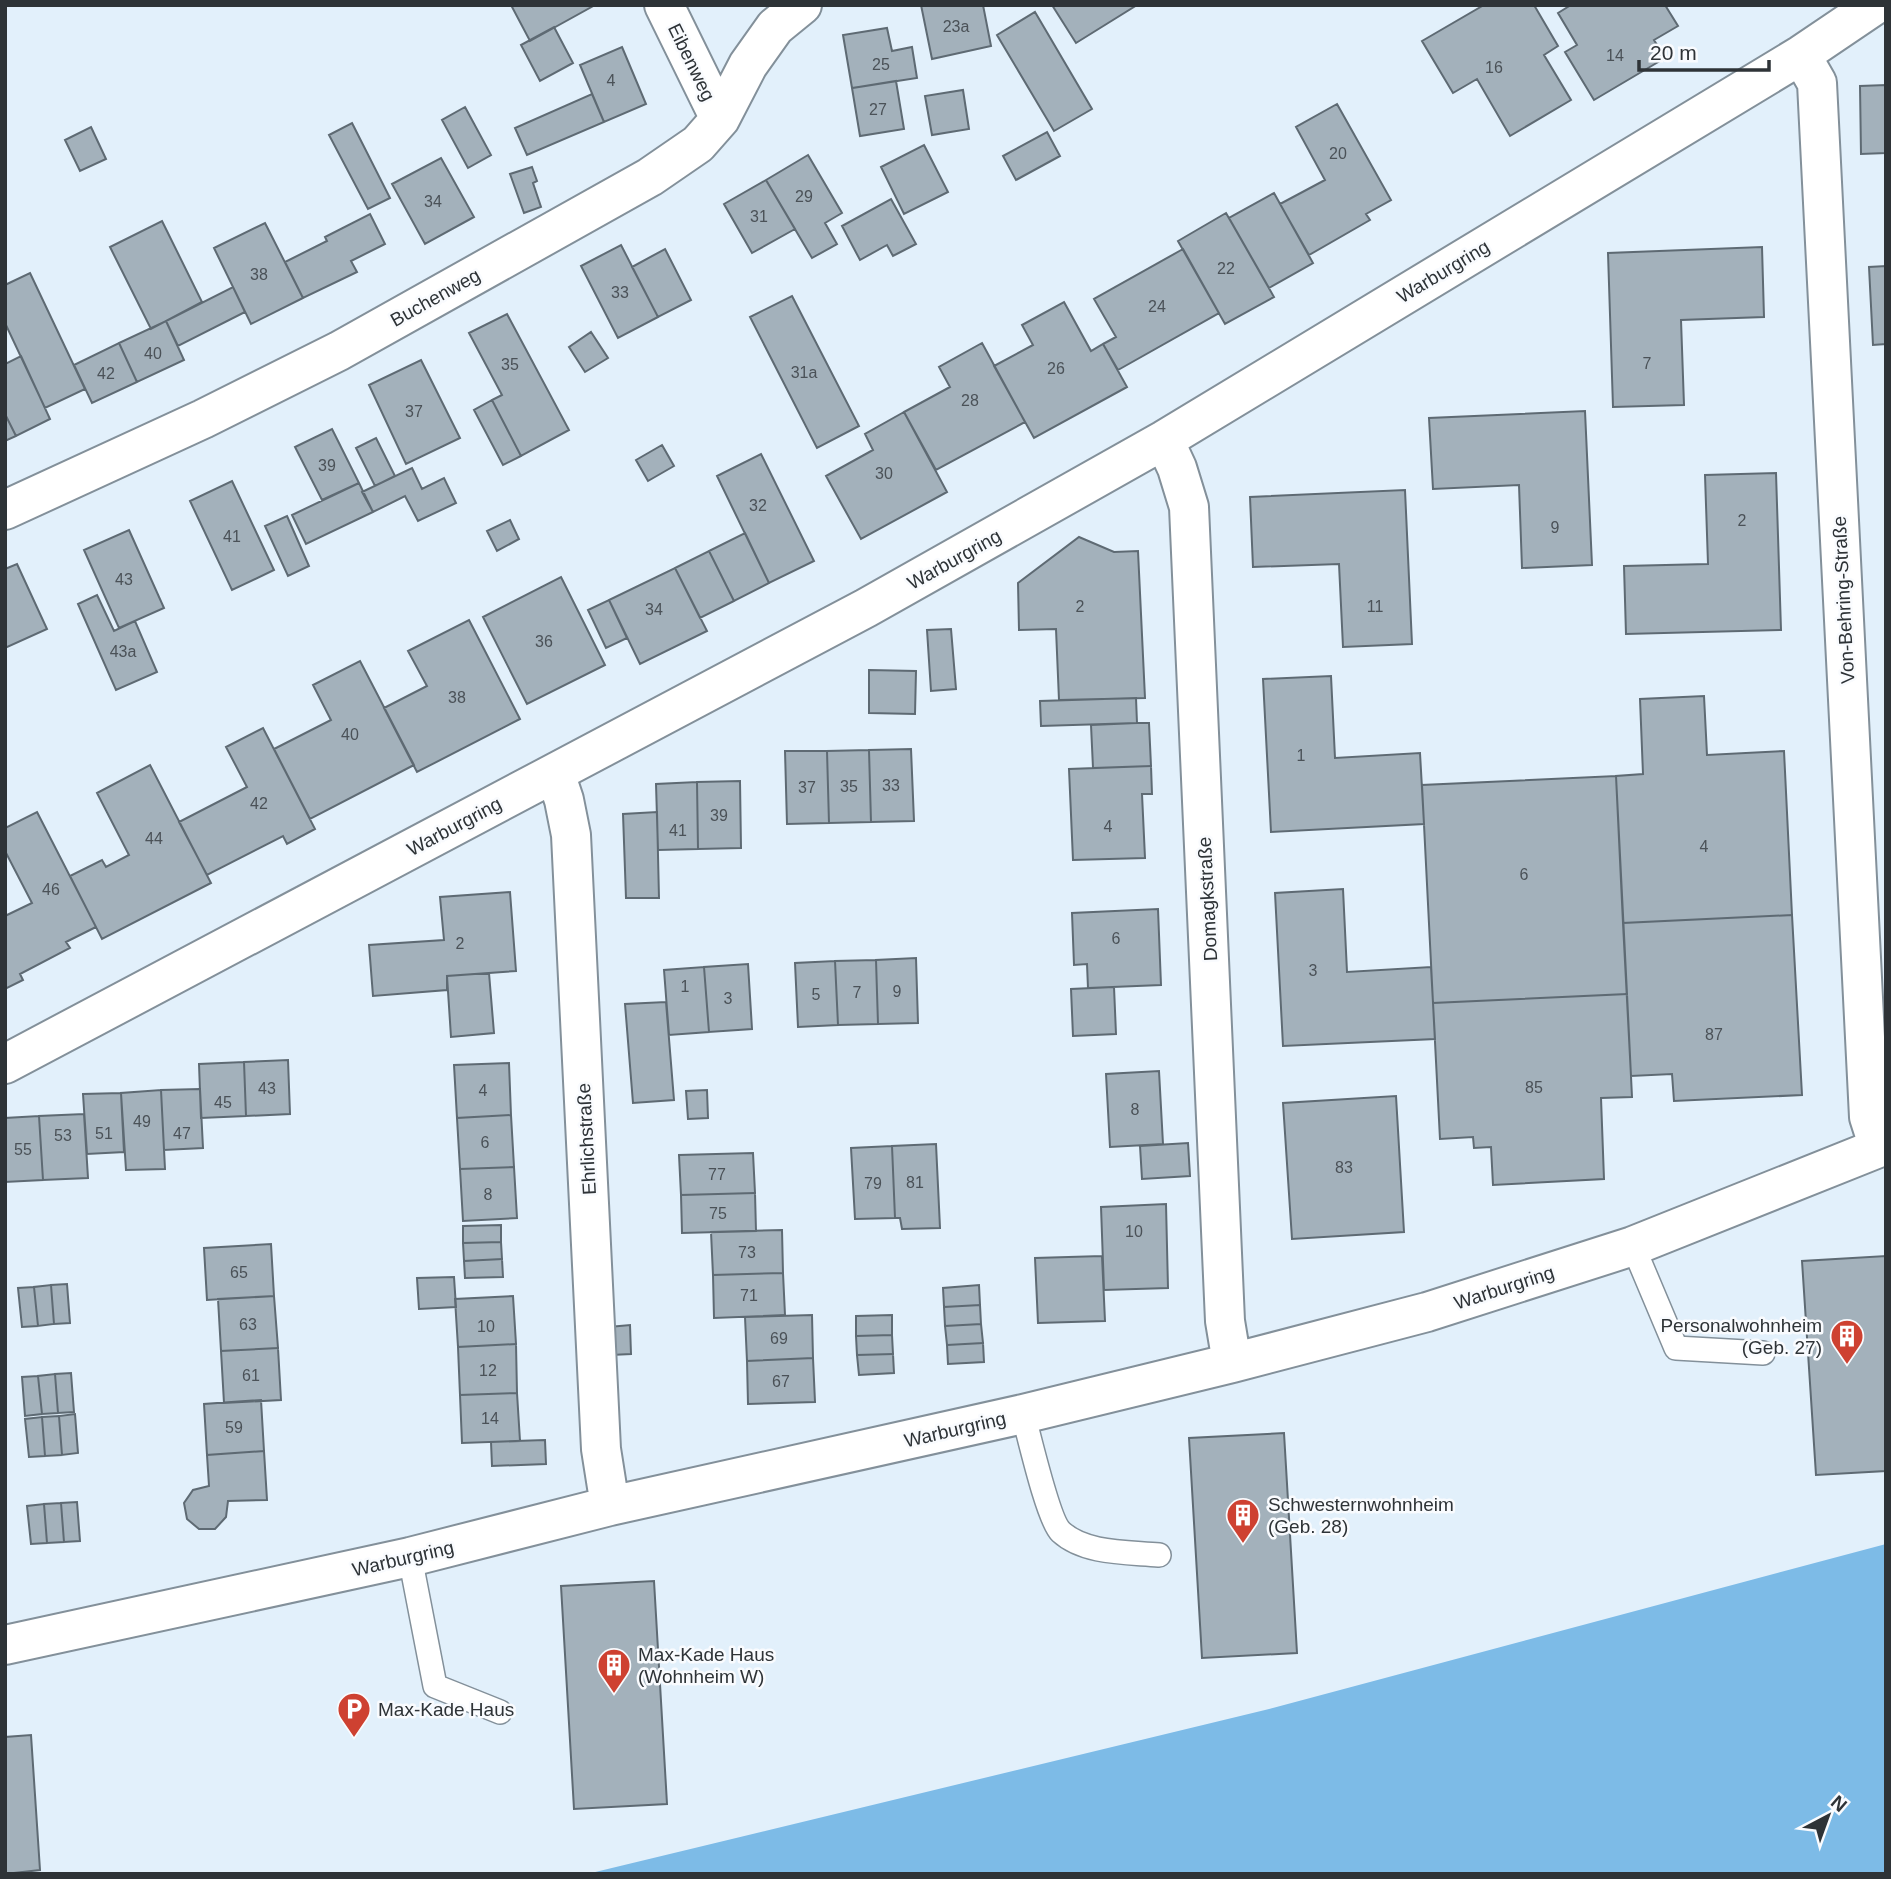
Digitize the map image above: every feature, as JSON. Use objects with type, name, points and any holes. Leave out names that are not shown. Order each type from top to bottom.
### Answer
[{"type":"street","name":"Eibenweg","points":[[664,5],[720,119]]},
{"type":"street","name":"Buchenweg","points":[[5,510],[204,419],[339,351],[650,177],[698,144],[720,119],[748,65],[775,27],[802,5]]},
{"type":"street","name":"Warburgring","points":[[5,1063],[866,608],[1164,440],[1801,55],[1875,5]]},
{"type":"street","name":"Von-Behring-Straße","points":[[1801,55],[1817,83],[1869,1117],[1882,1147]]},
{"type":"street","name":"Domagkstraße","points":[[1164,440],[1177,468],[1189,507],[1225,1307],[1232,1363]]},
{"type":"street","name":"Ehrlichstraße","points":[[555,773],[571,835],[601,1449],[610,1506]]},
{"type":"street","name":"Warburgring","points":[[5,1645],[410,1557],[610,1506],[1023,1414],[1427,1312],[1633,1246],[1882,1147]]},
{"type":"lane","points":[[1633,1246],[1676,1348],[1763,1353]]},
{"type":"lane","points":[[1023,1414],[1048,1506],[1059,1531],[1087,1546],[1159,1555]]},
{"type":"lane","points":[[410,1557],[435,1686],[500,1712]]},
{"type":"shaded area","points":[[1886,1544],[1886,1874],[587,1874],[1265,1710]]},
{"type":"building","points":[[511,5],[595,5],[530,41]]},
{"type":"building","points":[[921,5],[983,5],[991,46],[932,59]]},
{"type":"building","points":[[1052,5],[1137,5],[1076,43]]},
{"type":"building","points":[[1484,5],[1534,5],[1558,46],[1544,55],[1571,100],[1510,136],[1477,79],[1453,93],[1422,41]]},
{"type":"building","points":[[1571,5],[1665,5],[1678,26],[1654,40],[1665,58],[1594,100],[1565,52],[1577,45],[1558,13]]},
{"type":"building","points":[[1035,12],[1092,109],[1054,131],[997,35]]},
{"type":"building","points":[[554,27],[573,63],[540,81],[521,45]]},
{"type":"building","points":[[887,28],[892,51],[912,47],[917,78],[852,88],[843,35]]},
{"type":"building","points":[[622,47],[646,104],[604,122],[580,65]]},
{"type":"building","points":[[896,81],[904,129],[860,136],[852,88]]},
{"type":"building","points":[[1886,85],[1886,153],[1861,154],[1860,86]]},
{"type":"building","points":[[963,90],[969,129],[932,135],[925,96]]},
{"type":"building","points":[[592,94],[604,122],[527,155],[515,128]]},
{"type":"building","points":[[1337,104],[1391,200],[1366,214],[1370,220],[1309,255],[1280,204],[1325,180],[1296,127]]},
{"type":"building","points":[[465,107],[491,155],[468,168],[442,120]]},
{"type":"building","points":[[352,123],[390,198],[368,209],[329,135]]},
{"type":"building","points":[[91,127],[106,159],[80,171],[65,140]]},
{"type":"building","points":[[1047,132],[1060,156],[1016,180],[1003,156]]},
{"type":"building","points":[[924,145],[948,192],[904,214],[881,167]]},
{"type":"building","points":[[808,155],[842,213],[825,223],[837,244],[812,258],[766,180]]},
{"type":"building","points":[[441,158],[474,217],[425,244],[392,184]]},
{"type":"building","points":[[532,167],[537,181],[533,183],[541,207],[524,213],[510,174]]},
{"type":"building","points":[[766,180],[795,229],[752,253],[724,204]]},
{"type":"building","points":[[1274,193],[1313,263],[1269,288],[1229,218]]},
{"type":"building","points":[[891,199],[916,244],[893,256],[887,245],[860,260],[842,226]]},
{"type":"building","points":[[1226,213],[1274,297],[1225,324],[1178,241]]},
{"type":"building","points":[[370,214],[385,244],[351,261],[357,272],[303,298],[285,262],[327,241],[325,237]]},
{"type":"building","points":[[162,221],[202,302],[151,329],[110,247]]},
{"type":"building","points":[[265,223],[303,298],[251,324],[214,248]]},
{"type":"building","points":[[621,245],[658,317],[618,338],[581,266]]},
{"type":"building","points":[[1762,247],[1764,317],[1681,320],[1684,405],[1613,407],[1608,253]]},
{"type":"building","points":[[665,249],[691,300],[658,317],[632,267]]},
{"type":"building","points":[[1183,249],[1219,313],[1118,370],[1103,344],[1116,337],[1094,299]]},
{"type":"building","points":[[1886,266],[1886,344],[1873,345],[1869,267]]},
{"type":"building","points":[[30,273],[85,389],[45,408],[5,323],[5,285]]},
{"type":"building","points":[[233,287],[245,312],[178,346],[166,321]]},
{"type":"building","points":[[792,296],[859,426],[817,448],[750,317]]},
{"type":"building","points":[[1064,302],[1091,351],[1103,344],[1127,387],[1034,438],[994,366],[1033,345],[1022,325]]},
{"type":"building","points":[[507,314],[569,430],[521,456],[492,400],[502,395],[469,333]]},
{"type":"building","points":[[166,321],[184,360],[137,382],[119,343]]},
{"type":"building","points":[[591,332],[608,358],[585,372],[569,347]]},
{"type":"building","points":[[119,343],[137,382],[92,403],[74,365]]},
{"type":"building","points":[[982,343],[1025,422],[936,470],[904,412],[950,387],[939,367]]},
{"type":"building","points":[[21,356],[50,419],[16,436],[5,414],[5,364]]},
{"type":"building","points":[[421,360],[460,438],[406,464],[369,385]]},
{"type":"building","points":[[492,400],[521,456],[503,465],[474,410]]},
{"type":"building","points":[[1585,411],[1592,565],[1522,568],[1519,485],[1433,489],[1429,418]]},
{"type":"building","points":[[904,412],[947,492],[861,539],[826,476],[873,450],[865,434]]},
{"type":"building","points":[[5,414],[16,436],[5,441]]},
{"type":"building","points":[[332,429],[359,483],[322,500],[295,447]]},
{"type":"building","points":[[376,438],[395,476],[375,486],[356,448]]},
{"type":"building","points":[[662,445],[674,466],[648,481],[636,460]]},
{"type":"building","points":[[761,454],[814,561],[769,583],[717,476]]},
{"type":"building","points":[[412,468],[422,489],[444,478],[456,503],[418,521],[405,496],[373,512],[362,492]]},
{"type":"building","points":[[1776,473],[1781,630],[1626,634],[1624,566],[1708,564],[1705,475]]},
{"type":"building","points":[[232,481],[274,570],[232,590],[190,501]]},
{"type":"building","points":[[359,483],[373,512],[306,544],[292,515]]},
{"type":"building","points":[[1405,490],[1412,644],[1343,647],[1339,564],[1253,567],[1250,497]]},
{"type":"building","points":[[287,516],[309,566],[288,576],[265,526]]},
{"type":"building","points":[[510,520],[519,539],[497,551],[487,531]]},
{"type":"building","points":[[129,530],[164,608],[119,628],[84,550]]},
{"type":"building","points":[[745,533],[769,583],[734,601],[709,551]]},
{"type":"building","points":[[1079,537],[1114,552],[1138,551],[1145,698],[1059,700],[1056,629],[1019,630],[1018,583]]},
{"type":"building","points":[[709,551],[734,601],[700,618],[675,568]]},
{"type":"building","points":[[17,564],[47,629],[5,648],[5,569]]},
{"type":"building","points":[[675,568],[707,631],[640,664],[609,600]]},
{"type":"building","points":[[561,577],[605,665],[527,704],[483,617]]},
{"type":"building","points":[[97,595],[114,631],[135,621],[157,672],[116,690],[78,604]]},
{"type":"building","points":[[609,600],[627,638],[606,648],[588,610]]},
{"type":"building","points":[[469,620],[520,719],[417,772],[384,708],[427,686],[408,651]]},
{"type":"building","points":[[951,629],[956,689],[931,691],[927,630]]},
{"type":"building","points":[[360,661],[414,765],[310,819],[274,749],[331,720],[313,685]]},
{"type":"building","points":[[869,670],[916,671],[915,714],[869,713]]},
{"type":"building","points":[[1331,676],[1335,758],[1420,753],[1424,824],[1271,832],[1263,679]]},
{"type":"building","points":[[1704,696],[1707,755],[1784,751],[1792,915],[1623,923],[1616,776],[1643,774],[1640,699]]},
{"type":"building","points":[[1136,698],[1137,723],[1041,726],[1040,701]]},
{"type":"building","points":[[1149,723],[1151,766],[1093,768],[1091,725]]},
{"type":"building","points":[[263,728],[315,829],[287,844],[283,836],[207,875],[179,822],[247,787],[226,747]]},
{"type":"building","points":[[911,749],[914,821],[871,822],[869,750]]},
{"type":"building","points":[[869,750],[871,822],[829,823],[827,751]]},
{"type":"building","points":[[785,751],[827,751],[829,823],[787,824]]},
{"type":"building","points":[[150,765],[211,883],[102,939],[70,876],[102,860],[106,867],[129,855],[97,793]]},
{"type":"building","points":[[1151,766],[1152,794],[1142,794],[1145,858],[1073,860],[1069,769]]},
{"type":"building","points":[[1616,776],[1627,994],[1433,1003],[1422,785]]},
{"type":"building","points":[[740,781],[741,848],[698,849],[697,782]]},
{"type":"building","points":[[697,782],[698,849],[658,850],[656,784]]},
{"type":"building","points":[[37,812],[96,927],[66,942],[70,948],[20,974],[23,980],[5,989],[5,916],[32,903],[5,851],[5,828]]},
{"type":"building","points":[[657,812],[659,898],[626,898],[623,814]]},
{"type":"building","points":[[1343,889],[1347,972],[1431,967],[1435,1039],[1283,1046],[1275,893]]},
{"type":"building","points":[[510,892],[516,971],[447,976],[447,990],[373,996],[369,945],[444,940],[440,897]]},
{"type":"building","points":[[1158,909],[1161,985],[1088,988],[1087,964],[1074,965],[1072,913]]},
{"type":"building","points":[[1792,915],[1802,1095],[1674,1101],[1672,1074],[1631,1076],[1623,923]]},
{"type":"building","points":[[916,958],[918,1023],[878,1024],[876,960]]},
{"type":"building","points":[[876,960],[878,1024],[838,1025],[835,961]]},
{"type":"building","points":[[835,961],[838,1025],[798,1027],[795,963]]},
{"type":"building","points":[[748,964],[752,1029],[709,1032],[704,967]]},
{"type":"building","points":[[704,967],[709,1032],[669,1035],[664,970]]},
{"type":"building","points":[[489,973],[494,1033],[451,1037],[447,976]]},
{"type":"building","points":[[1114,987],[1116,1034],[1073,1036],[1071,989]]},
{"type":"building","points":[[1627,994],[1632,1097],[1601,1098],[1604,1179],[1493,1185],[1491,1147],[1474,1148],[1473,1137],[1440,1139],[1433,1003]]},
{"type":"building","points":[[666,1002],[674,1100],[633,1103],[625,1004]]},
{"type":"building","points":[[288,1060],[290,1114],[246,1116],[244,1062]]},
{"type":"building","points":[[244,1062],[246,1116],[201,1118],[199,1064]]},
{"type":"building","points":[[509,1063],[511,1115],[457,1118],[454,1065]]},
{"type":"building","points":[[1159,1071],[1163,1144],[1110,1147],[1106,1074]]},
{"type":"building","points":[[200,1089],[203,1148],[164,1150],[161,1090]]},
{"type":"building","points":[[161,1090],[165,1169],[126,1170],[121,1093]]},
{"type":"building","points":[[707,1090],[708,1118],[688,1119],[686,1091]]},
{"type":"building","points":[[121,1093],[124,1152],[87,1154],[83,1094]]},
{"type":"building","points":[[1396,1096],[1404,1232],[1292,1239],[1283,1103]]},
{"type":"building","points":[[84,1114],[88,1178],[43,1180],[39,1116]]},
{"type":"building","points":[[511,1115],[514,1167],[460,1169],[457,1118]]},
{"type":"building","points":[[39,1116],[43,1180],[5,1182],[5,1118]]},
{"type":"building","points":[[1188,1143],[1190,1176],[1142,1179],[1140,1146]]},
{"type":"building","points":[[936,1144],[940,1228],[902,1229],[900,1218],[895,1218],[892,1146]]},
{"type":"building","points":[[892,1146],[895,1218],[855,1219],[851,1148]]},
{"type":"building","points":[[753,1153],[755,1193],[681,1195],[679,1155]]},
{"type":"building","points":[[514,1167],[517,1218],[463,1221],[460,1169]]},
{"type":"building","points":[[755,1193],[756,1231],[682,1233],[681,1195]]},
{"type":"building","points":[[1166,1204],[1168,1288],[1104,1290],[1101,1207]]},
{"type":"building","points":[[501,1225],[501,1242],[463,1243],[463,1226]]},
{"type":"building","points":[[782,1230],[783,1273],[713,1275],[711,1232]]},
{"type":"building","points":[[501,1242],[502,1259],[464,1261],[463,1243]]},
{"type":"building","points":[[271,1244],[274,1296],[207,1300],[204,1248]]},
{"type":"building","points":[[1102,1256],[1105,1321],[1038,1323],[1035,1258]]},
{"type":"building","name":"Personalwohnheim (Geb. 27)","points":[[1886,1256],[1886,1471],[1816,1475],[1802,1261]]},
{"type":"building","points":[[502,1259],[503,1277],[465,1278],[464,1261]]},
{"type":"building","points":[[783,1273],[785,1315],[714,1318],[713,1275]]},
{"type":"building","points":[[454,1277],[456,1307],[419,1309],[417,1278]]},
{"type":"building","points":[[67,1284],[70,1323],[54,1324],[51,1285]]},
{"type":"building","points":[[51,1285],[54,1324],[38,1326],[34,1287]]},
{"type":"building","points":[[979,1285],[980,1305],[944,1307],[943,1288]]},
{"type":"building","points":[[34,1287],[38,1326],[22,1327],[18,1288]]},
{"type":"building","points":[[274,1296],[278,1348],[221,1351],[218,1299]]},
{"type":"building","points":[[513,1296],[516,1344],[458,1347],[455,1299]]},
{"type":"building","points":[[980,1305],[981,1324],[945,1326],[944,1307]]},
{"type":"building","points":[[812,1315],[813,1358],[747,1361],[745,1317]]},
{"type":"building","points":[[892,1315],[892,1335],[856,1336],[856,1316]]},
{"type":"building","points":[[981,1324],[983,1343],[947,1345],[945,1326]]},
{"type":"building","points":[[630,1325],[631,1354],[611,1355],[609,1327]]},
{"type":"building","points":[[892,1335],[893,1354],[857,1355],[856,1336]]},
{"type":"building","points":[[983,1343],[984,1362],[948,1364],[947,1345]]},
{"type":"building","points":[[516,1344],[517,1393],[460,1395],[458,1347]]},
{"type":"building","points":[[278,1348],[281,1400],[224,1403],[221,1351]]},
{"type":"building","points":[[893,1354],[894,1373],[859,1375],[857,1355]]},
{"type":"building","points":[[813,1358],[815,1402],[748,1404],[747,1361]]},
{"type":"building","points":[[71,1373],[74,1412],[58,1413],[55,1374]]},
{"type":"building","points":[[55,1374],[58,1413],[42,1414],[38,1376]]},
{"type":"building","points":[[38,1376],[42,1414],[25,1416],[22,1377]]},
{"type":"building","points":[[517,1393],[520,1441],[462,1443],[460,1395]]},
{"type":"building","points":[[261,1400],[264,1451],[207,1455],[204,1404]]},
{"type":"building","points":[[75,1414],[78,1453],[62,1455],[59,1416]]},
{"type":"building","points":[[59,1416],[62,1455],[45,1456],[42,1417]]},
{"type":"building","points":[[42,1417],[45,1456],[29,1457],[25,1419]]},
{"type":"building","name":"Schwesternwohnheim (Geb. 28)","points":[[1284,1433],[1297,1653],[1202,1658],[1189,1438]]},
{"type":"building","points":[[545,1440],[546,1464],[492,1466],[491,1442]]},
{"type":"building","points":[[264,1451],[267,1500],[228,1501],[226,1517],[215,1529],[199,1529],[187,1519],[184,1503],[193,1490],[209,1486],[207,1455]]},
{"type":"building","points":[[77,1502],[80,1541],[64,1542],[61,1503]]},
{"type":"building","points":[[61,1503],[64,1542],[47,1543],[44,1504]]},
{"type":"building","points":[[44,1504],[47,1543],[31,1544],[27,1506]]},
{"type":"building","name":"Max-Kade Haus (Wohnheim W)","points":[[654,1581],[667,1804],[574,1809],[561,1586]]},
{"type":"building","points":[[31,1735],[40,1870],[5,1874],[5,1737]]},
{"type":"place","name":"Personalwohnheim (Geb. 27)","points":[[1847,1366]]},
{"type":"place","name":"Schwesternwohnheim (Geb. 28)","points":[[1243,1545]]},
{"type":"place","name":"Max-Kade Haus (Wohnheim W)","points":[[614,1695]]},
{"type":"place","name":"Max-Kade Haus","points":[[354,1739]]}]
